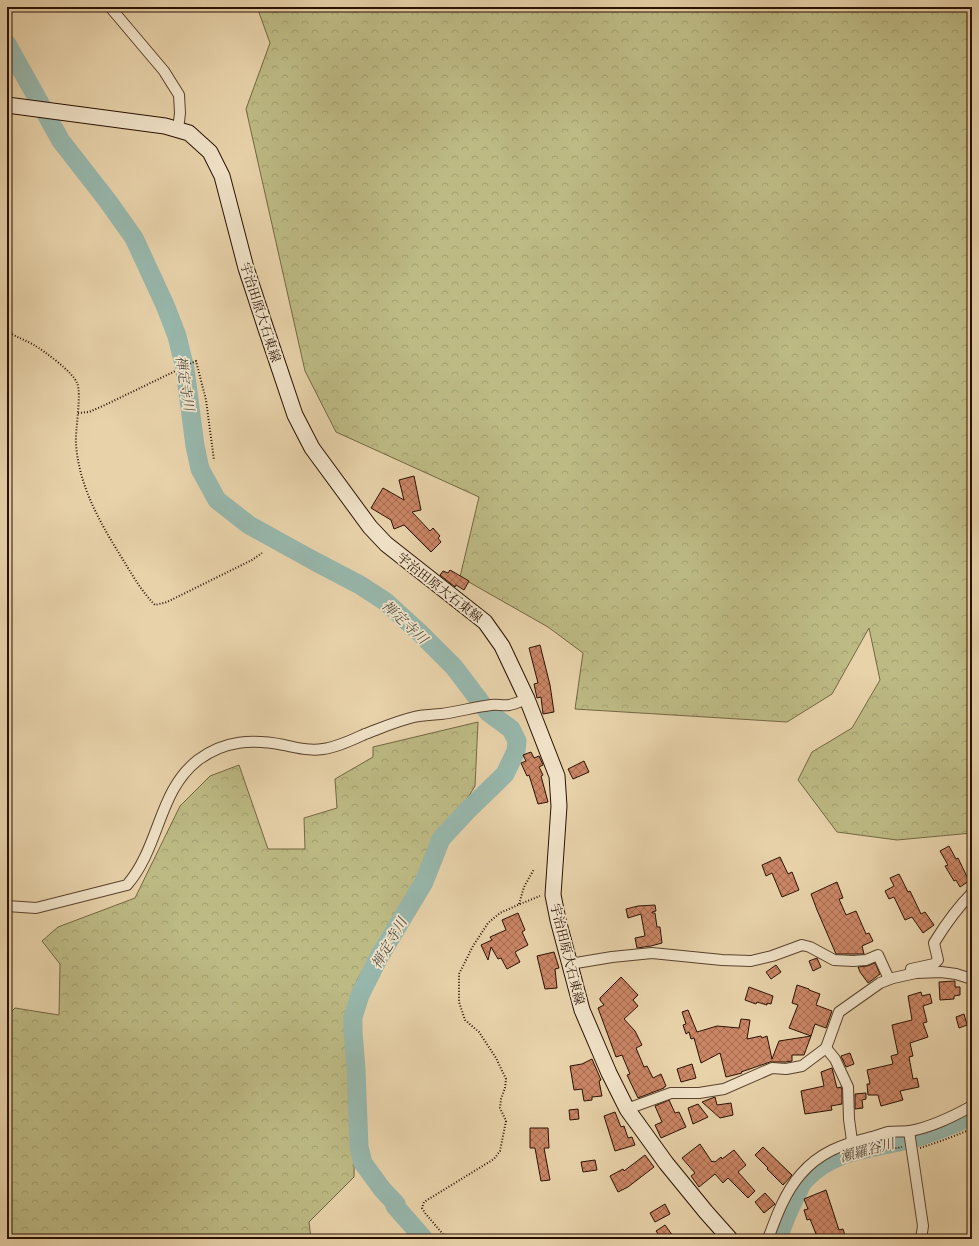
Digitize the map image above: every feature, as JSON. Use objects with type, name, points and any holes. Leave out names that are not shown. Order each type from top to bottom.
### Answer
[{"type":"main road","name":"宇治田原大石東線","points":[[7,105],[165,126],[189,133],[210,152],[222,176],[246,268],[295,415],[312,448],[370,527],[386,544],[485,622],[502,646],[526,699],[557,776],[559,806],[553,894],[582,1010],[609,1073],[627,1109],[666,1163],[730,1239]]},
{"type":"street","points":[[110,7],[164,71],[179,95],[180,113],[178,130]]},
{"type":"street","points":[[7,906],[36,908],[127,885],[146,856],[173,788],[183,774],[198,760],[222,746],[251,741],[273,743],[307,750],[322,749],[338,746],[387,725],[415,717],[491,705],[509,705],[526,699]]},
{"type":"street","points":[[911,974],[911,968],[934,964],[938,960],[934,943],[961,904],[972,893]]},
{"type":"street","points":[[570,964],[612,957],[652,953],[722,960],[751,961],[772,956],[802,945],[810,947],[834,960],[860,961],[878,955],[890,979]]},
{"type":"street","points":[[627,1109],[670,1093],[699,1093],[724,1089],[772,1068],[786,1069],[802,1066],[826,1048],[839,1012],[880,983],[890,979],[911,974],[941,972],[956,974],[972,979]]},
{"type":"street","points":[[826,1048],[835,1058],[848,1087],[849,1119],[852,1141]]},
{"type":"street","points":[[768,1239],[781,1206],[801,1174],[813,1162],[827,1153],[852,1141],[888,1132],[910,1137],[930,1125],[953,1116],[972,1106]]},
{"type":"street","points":[[910,1137],[923,1226],[921,1239]]},
{"type":"path","points":[[7,331],[17,338],[33,345],[69,372],[78,383],[79,397],[76,442],[79,468],[85,486],[104,529],[145,595],[155,605],[167,602],[252,560],[262,553]]},
{"type":"path","points":[[78,413],[89,412],[105,405],[196,361],[206,400],[214,460]]},
{"type":"path","points":[[519,904],[524,887],[534,869]]},
{"type":"path","points":[[447,1239],[425,1213],[422,1208],[424,1202],[494,1159],[500,1151],[506,1121],[500,1108],[506,1079],[496,1058],[479,1032],[465,1020],[459,1002],[459,974],[473,946],[488,923],[500,913],[519,904],[540,896],[553,894]]},
{"type":"green space","points":[[257,7],[972,7],[972,833],[897,840],[837,832],[798,780],[812,752],[852,728],[880,680],[869,628],[832,694],[787,722],[575,709],[583,653],[548,627],[460,577],[479,497],[336,432],[305,371],[246,109],[270,43]]},
{"type":"green space","points":[[478,722],[475,786],[357,980],[354,1177],[309,1222],[311,1239],[7,1239],[7,1016],[15,1008],[59,1015],[60,964],[42,941],[58,927],[135,898],[180,806],[210,776],[239,765],[268,849],[305,849],[304,818],[337,808],[335,779],[373,757],[373,747]]},
{"type":"building","points":[[414,476],[421,510],[412,512],[430,531],[433,528],[440,536],[438,538],[441,542],[431,552],[404,525],[394,529],[391,520],[371,508],[383,488],[404,500],[399,480]]},
{"type":"building","points":[[450,570],[469,581],[464,590],[456,585],[455,587],[440,575],[443,571],[448,573]]},
{"type":"building","points":[[540,645],[550,685],[554,712],[543,714],[541,697],[537,698],[534,684],[538,683],[529,648]]},
{"type":"building","points":[[531,752],[534,758],[539,756],[543,765],[539,767],[543,775],[541,776],[548,802],[538,804],[529,775],[527,776],[521,763],[526,761],[523,755]]},
{"type":"building","points":[[584,761],[589,772],[573,779],[568,769]]},
{"type":"building","points":[[949,846],[956,859],[958,858],[969,881],[960,887],[956,880],[954,881],[945,866],[948,865],[940,851]]},
{"type":"building","points":[[780,857],[788,874],[792,872],[799,890],[782,897],[772,873],[766,876],[762,865]]},
{"type":"building","points":[[899,874],[908,892],[910,891],[921,914],[925,912],[934,925],[923,933],[912,917],[905,920],[894,897],[889,899],[885,891],[894,886],[890,878]]},
{"type":"building","points":[[837,882],[843,898],[839,899],[846,915],[856,911],[866,934],[869,933],[873,941],[862,946],[864,954],[836,954],[811,894]]},
{"type":"building","points":[[655,905],[656,911],[652,913],[655,913],[657,927],[660,927],[662,943],[637,948],[635,938],[645,936],[641,914],[628,918],[626,909],[638,906]]},
{"type":"building","points":[[518,913],[525,930],[522,932],[528,945],[515,952],[520,962],[507,969],[501,958],[498,959],[491,947],[488,960],[481,945],[492,940],[490,937],[506,930],[502,920]]},
{"type":"building","points":[[554,952],[559,968],[555,969],[557,988],[545,989],[537,956]]},
{"type":"building","points":[[817,958],[821,967],[813,971],[809,961]]},
{"type":"building","points":[[875,963],[880,974],[868,983],[858,967]]},
{"type":"building","points":[[776,965],[781,972],[771,979],[766,972]]},
{"type":"building","points":[[621,977],[638,995],[633,1000],[638,1006],[624,1019],[635,1031],[642,1045],[636,1048],[644,1067],[647,1066],[653,1078],[661,1074],[666,1086],[638,1098],[627,1075],[630,1074],[622,1055],[616,1057],[598,1008],[604,1005],[600,998]]},
{"type":"building","points":[[955,981],[955,987],[960,987],[960,995],[954,996],[954,999],[940,1000],[939,982]]},
{"type":"building","points":[[797,985],[820,994],[816,1005],[832,1011],[826,1028],[815,1024],[811,1036],[789,1028],[798,1005],[792,1003]]},
{"type":"building","points":[[749,987],[773,996],[771,1004],[767,1003],[767,1005],[757,1002],[756,1004],[745,1000]]},
{"type":"building","points":[[921,992],[922,996],[930,994],[932,1003],[923,1006],[927,1022],[923,1023],[928,1037],[910,1043],[913,1056],[909,1057],[913,1079],[917,1078],[919,1087],[900,1091],[903,1100],[881,1106],[878,1095],[868,1095],[867,1084],[870,1084],[867,1070],[893,1064],[891,1056],[898,1054],[892,1025],[912,1020],[908,996]]},
{"type":"building","points":[[688,1010],[697,1032],[717,1026],[739,1028],[741,1019],[750,1020],[747,1039],[761,1036],[762,1038],[767,1036],[772,1059],[779,1041],[811,1036],[804,1055],[792,1055],[792,1061],[770,1062],[741,1072],[742,1073],[726,1077],[720,1053],[701,1063],[694,1038],[691,1039],[689,1032],[686,1034],[683,1025],[686,1024],[682,1012]]},
{"type":"building","points":[[964,1014],[967,1025],[959,1028],[956,1017]]},
{"type":"building","points":[[850,1053],[854,1064],[846,1067],[841,1056]]},
{"type":"building","points":[[592,1059],[601,1080],[599,1081],[602,1096],[592,1097],[592,1100],[584,1101],[582,1089],[574,1090],[570,1066],[582,1064]]},
{"type":"building","points":[[692,1064],[696,1078],[681,1082],[677,1069]]},
{"type":"building","points":[[832,1068],[837,1088],[841,1087],[842,1089],[842,1104],[831,1106],[832,1110],[805,1114],[801,1091],[824,1086],[821,1072]]},
{"type":"building","points":[[866,1093],[866,1099],[862,1100],[863,1108],[855,1109],[855,1094]]},
{"type":"building","points":[[715,1097],[717,1105],[731,1103],[733,1115],[720,1118],[702,1102]]},
{"type":"building","points":[[669,1100],[675,1113],[679,1112],[686,1127],[661,1138],[655,1125],[662,1122],[655,1106]]},
{"type":"building","points":[[698,1104],[708,1117],[693,1124],[688,1108]]},
{"type":"building","points":[[578,1109],[579,1119],[570,1120],[569,1110]]},
{"type":"building","points":[[615,1112],[621,1127],[624,1126],[628,1138],[632,1137],[635,1145],[615,1151],[604,1116]]},
{"type":"building","points":[[530,1128],[548,1128],[549,1148],[544,1148],[550,1180],[541,1181],[535,1148],[530,1148]]},
{"type":"building","points":[[700,1144],[712,1162],[715,1162],[721,1157],[722,1159],[734,1150],[746,1165],[738,1172],[755,1191],[748,1198],[728,1178],[723,1183],[715,1174],[699,1187],[691,1176],[695,1173],[682,1158]]},
{"type":"building","points":[[763,1147],[792,1175],[783,1185],[755,1155]]},
{"type":"building","points":[[645,1155],[654,1167],[628,1187],[618,1192],[610,1176],[623,1169],[624,1171]]},
{"type":"building","points":[[595,1160],[597,1170],[583,1172],[581,1162]]},
{"type":"building","points":[[826,1190],[839,1230],[843,1229],[846,1239],[818,1239],[810,1219],[807,1220],[804,1210],[808,1209],[804,1199]]},
{"type":"building","points":[[765,1193],[775,1204],[764,1213],[755,1202]]},
{"type":"building","points":[[665,1204],[670,1214],[655,1222],[650,1213]]},
{"type":"building","points":[[665,1225],[675,1239],[662,1239],[656,1231]]},
{"type":"waterway","name":"禅定寺川","points":[[7,44],[61,141],[107,200],[134,238],[165,305],[177,336],[185,369],[195,446],[200,469],[217,500],[249,525],[360,585],[386,602],[454,667],[488,712],[511,729],[517,741],[516,751],[505,774],[441,839],[424,882],[379,957],[360,995],[353,1017],[359,1147],[363,1163],[382,1189],[396,1204],[395,1206],[424,1239]]},
{"type":"waterway","name":"瀬羅谷川","points":[[778,1239],[786,1216],[802,1184],[815,1170],[828,1162],[856,1151],[922,1136],[972,1116]]}]
